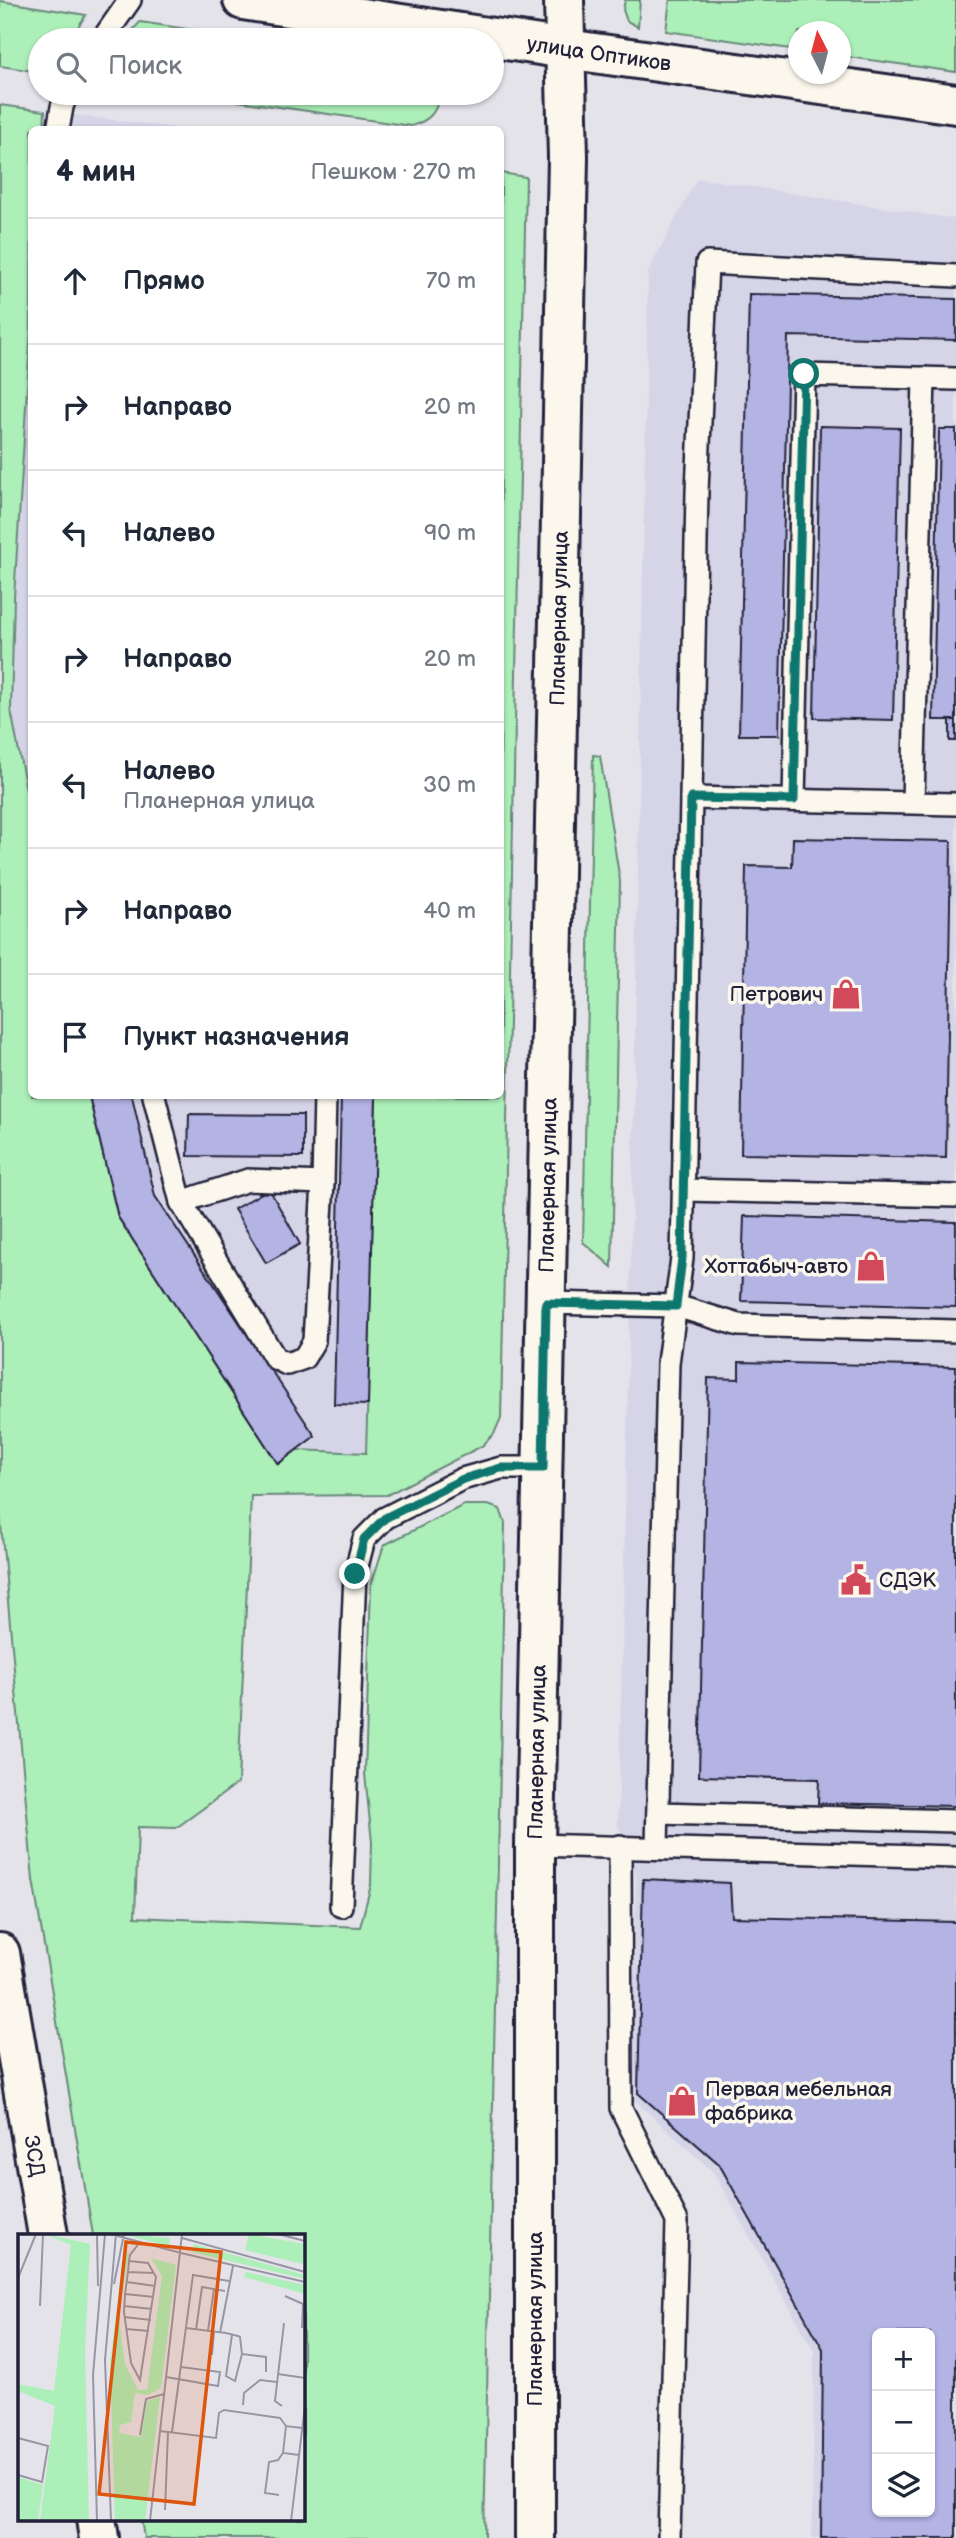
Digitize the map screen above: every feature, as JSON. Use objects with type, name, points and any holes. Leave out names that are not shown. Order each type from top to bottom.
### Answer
[{"type":"main road","name":"улица Оптиков","points":[[243,0],[428,28]]},
{"type":"main road","name":"Планерная улица","points":[[535,2538],[535,1845],[568,157],[564,0]]},
{"type":"main road","name":"улица Оптиков","points":[[504,40],[956,104]]},
{"type":"main road","name":"ЗСД","points":[[0,1953],[48,2234]]},
{"type":"main road","points":[[96,2520],[99,2538]]},
{"type":"lane","points":[[110,28],[130,0]]},
{"type":"lane","points":[[59,126],[63,105]]},
{"type":"lane","points":[[657,1847],[668,1363],[682,1258],[697,491],[707,263],[956,276]]},
{"type":"lane","points":[[794,800],[804,374],[956,379]]},
{"type":"lane","points":[[913,802],[924,378]]},
{"type":"lane","points":[[691,798],[956,804]]},
{"type":"lane","points":[[155,1099],[181,1202],[275,1358],[287,1364],[304,1358],[314,1341],[325,1099]]},
{"type":"lane","points":[[181,1202],[248,1180],[323,1183]]},
{"type":"lane","points":[[684,1190],[956,1196]]},
{"type":"lane","points":[[546,1303],[676,1306],[739,1325],[956,1331]]},
{"type":"lane","points":[[341,1906],[355,1574],[364,1539],[385,1518],[463,1479],[501,1468],[543,1468]]},
{"type":"lane","points":[[658,1812],[956,1821]]},
{"type":"lane","points":[[535,1845],[956,1857]]},
{"type":"lane","points":[[620,1846],[621,2108],[677,2221],[669,2538]]},
{"type":"shaded area","points":[[45,111],[162,126],[44,126]]},
{"type":"shaded area","points":[[697,178],[956,219],[956,2538],[812,2538],[814,2351],[713,2172],[632,2098],[636,1875],[618,1825],[648,272]]},
{"type":"shaded area","points":[[28,375],[28,800],[11,710],[14,598]]},
{"type":"shaded area","points":[[90,1099],[376,1099],[366,1453],[297,1450],[278,1464],[118,1217]]},
{"type":"green space","points":[[625,0],[640,0],[638,27],[627,21],[623,10]]},
{"type":"green space","points":[[670,0],[956,0],[956,72],[851,57],[851,21],[788,21],[788,49],[666,31]]},
{"type":"green space","points":[[0,1],[86,15],[77,28],[28,28],[28,70],[0,66]]},
{"type":"green space","points":[[140,22],[180,28],[135,28]]},
{"type":"green space","points":[[0,105],[45,111],[44,126],[28,126],[28,375],[14,598],[11,710],[28,800],[28,1099],[90,1099],[118,1217],[278,1464],[297,1450],[366,1453],[376,1099],[504,1099],[504,173],[526,177],[501,1418],[494,1434],[482,1446],[387,1495],[251,1496],[238,1783],[176,1828],[138,1827],[135,1917],[360,1927],[371,1885],[372,1842],[365,1774],[371,1585],[384,1545],[464,1505],[488,1505],[500,1509],[505,1523],[484,2538],[144,2538],[141,2520],[304,2520],[304,2234],[93,2234],[33,1880],[0,1513]]},
{"type":"green space","points":[[266,105],[437,105],[431,115],[411,126]]},
{"type":"green space","points":[[593,755],[600,756],[620,881],[612,1267],[583,1242]]},
{"type":"building","points":[[749,294],[956,299],[956,340],[788,336],[779,735],[739,735]]},
{"type":"building","points":[[820,426],[900,428],[893,720],[814,718]]},
{"type":"building","points":[[939,429],[956,429],[956,720],[933,720]]},
{"type":"building","points":[[950,720],[956,720],[956,741],[950,741]]},
{"type":"building","name":"Петрович","points":[[793,838],[951,841],[946,1158],[741,1154],[746,866],[792,867]]},
{"type":"building","points":[[90,1099],[133,1099],[155,1196],[315,1436],[278,1464],[118,1217]]},
{"type":"building","points":[[341,1099],[376,1099],[368,1405],[334,1404]]},
{"type":"building","points":[[189,1114],[303,1115],[303,1157],[188,1156]]},
{"type":"building","points":[[269,1189],[300,1244],[266,1263],[234,1209]]},
{"type":"building","points":[[744,1216],[956,1222],[956,1307],[741,1301]]},
{"type":"building","points":[[739,1362],[956,1367],[956,1806],[818,1803],[819,1779],[699,1776],[708,1378],[739,1379]]},
{"type":"building","points":[[643,1879],[730,1883],[732,1917],[956,1922],[956,2538],[821,2538],[823,2349],[719,2164],[638,2093]]},
{"type":"place","name":"Петрович","points":[[846,994]]},
{"type":"place","name":"Хоттабыч-авто","points":[[871,1266]]},
{"type":"place","name":"СДЭК","points":[[856,1580]]},
{"type":"place","name":"Первая мебельная фабрика","points":[[682,2101]]},
{"type":"route","points":[[355,1574],[364,1539],[385,1518],[463,1479],[501,1468],[543,1468],[546,1303],[676,1306],[682,1258],[691,798],[794,800],[804,374]]}]
